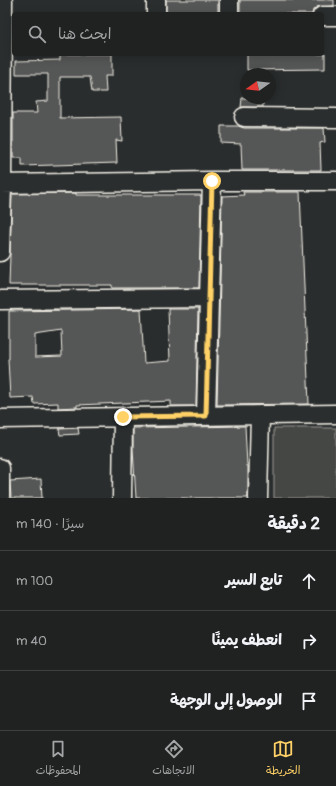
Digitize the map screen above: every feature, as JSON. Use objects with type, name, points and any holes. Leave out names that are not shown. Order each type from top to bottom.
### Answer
[{"type":"street","points":[[156,0],[156,12]]},
{"type":"street","points":[[228,12],[229,0]]},
{"type":"street","points":[[0,252],[1,97],[7,11]]},
{"type":"street","points":[[324,16],[336,16]]},
{"type":"street","points":[[244,117],[336,118]]},
{"type":"street","points":[[206,416],[212,181]]},
{"type":"street","points":[[1,184],[336,181]]},
{"type":"street","points":[[0,300],[209,298]]},
{"type":"street","points":[[0,419],[336,414]]},
{"type":"street","points":[[0,415],[0,425]]},
{"type":"street","points":[[258,498],[260,415]]},
{"type":"street","points":[[122,498],[123,417]]},
{"type":"street","points":[[0,468],[0,498]]},
{"type":"shaded area","points":[[274,428],[336,428],[336,498],[274,498]]},
{"type":"building","points":[[166,0],[218,0],[218,12],[166,12]]},
{"type":"building","points":[[240,0],[334,0],[334,6],[317,7],[312,12],[240,12]]},
{"type":"building","points":[[325,54],[325,69],[276,70],[276,68],[247,68],[247,56],[324,56]]},
{"type":"building","points":[[60,56],[112,56],[112,76],[105,76],[106,92],[92,92],[90,77],[60,77],[60,118],[121,117],[122,141],[116,140],[117,163],[22,166],[22,158],[13,158],[13,113],[37,113],[36,102],[48,101],[48,74],[16,74],[16,61],[60,60]]},
{"type":"building","points":[[241,104],[263,104],[263,107],[241,107]]},
{"type":"building","points":[[221,126],[238,126],[244,128],[324,128],[325,142],[320,143],[321,170],[242,170],[241,144],[221,143]]},
{"type":"building","points":[[243,192],[300,192],[309,404],[217,405],[222,196],[244,195]]},
{"type":"building","points":[[76,193],[76,195],[200,195],[199,288],[112,288],[112,285],[9,285],[12,194]]},
{"type":"building","points":[[141,309],[144,363],[170,361],[168,309],[198,309],[196,406],[171,406],[171,401],[77,405],[77,407],[58,408],[58,403],[34,404],[33,397],[10,398],[8,359],[9,311]],"holes":[[[61,331],[62,356],[35,357],[35,335]]]},
{"type":"building","points":[[245,426],[248,466],[248,498],[136,498],[133,428]]},
{"type":"building","points":[[78,428],[79,434],[60,435],[59,429]]},
{"type":"building","points":[[41,479],[42,498],[11,498],[10,481]]},
{"type":"route","points":[[123,417],[206,416],[212,181]]}]
